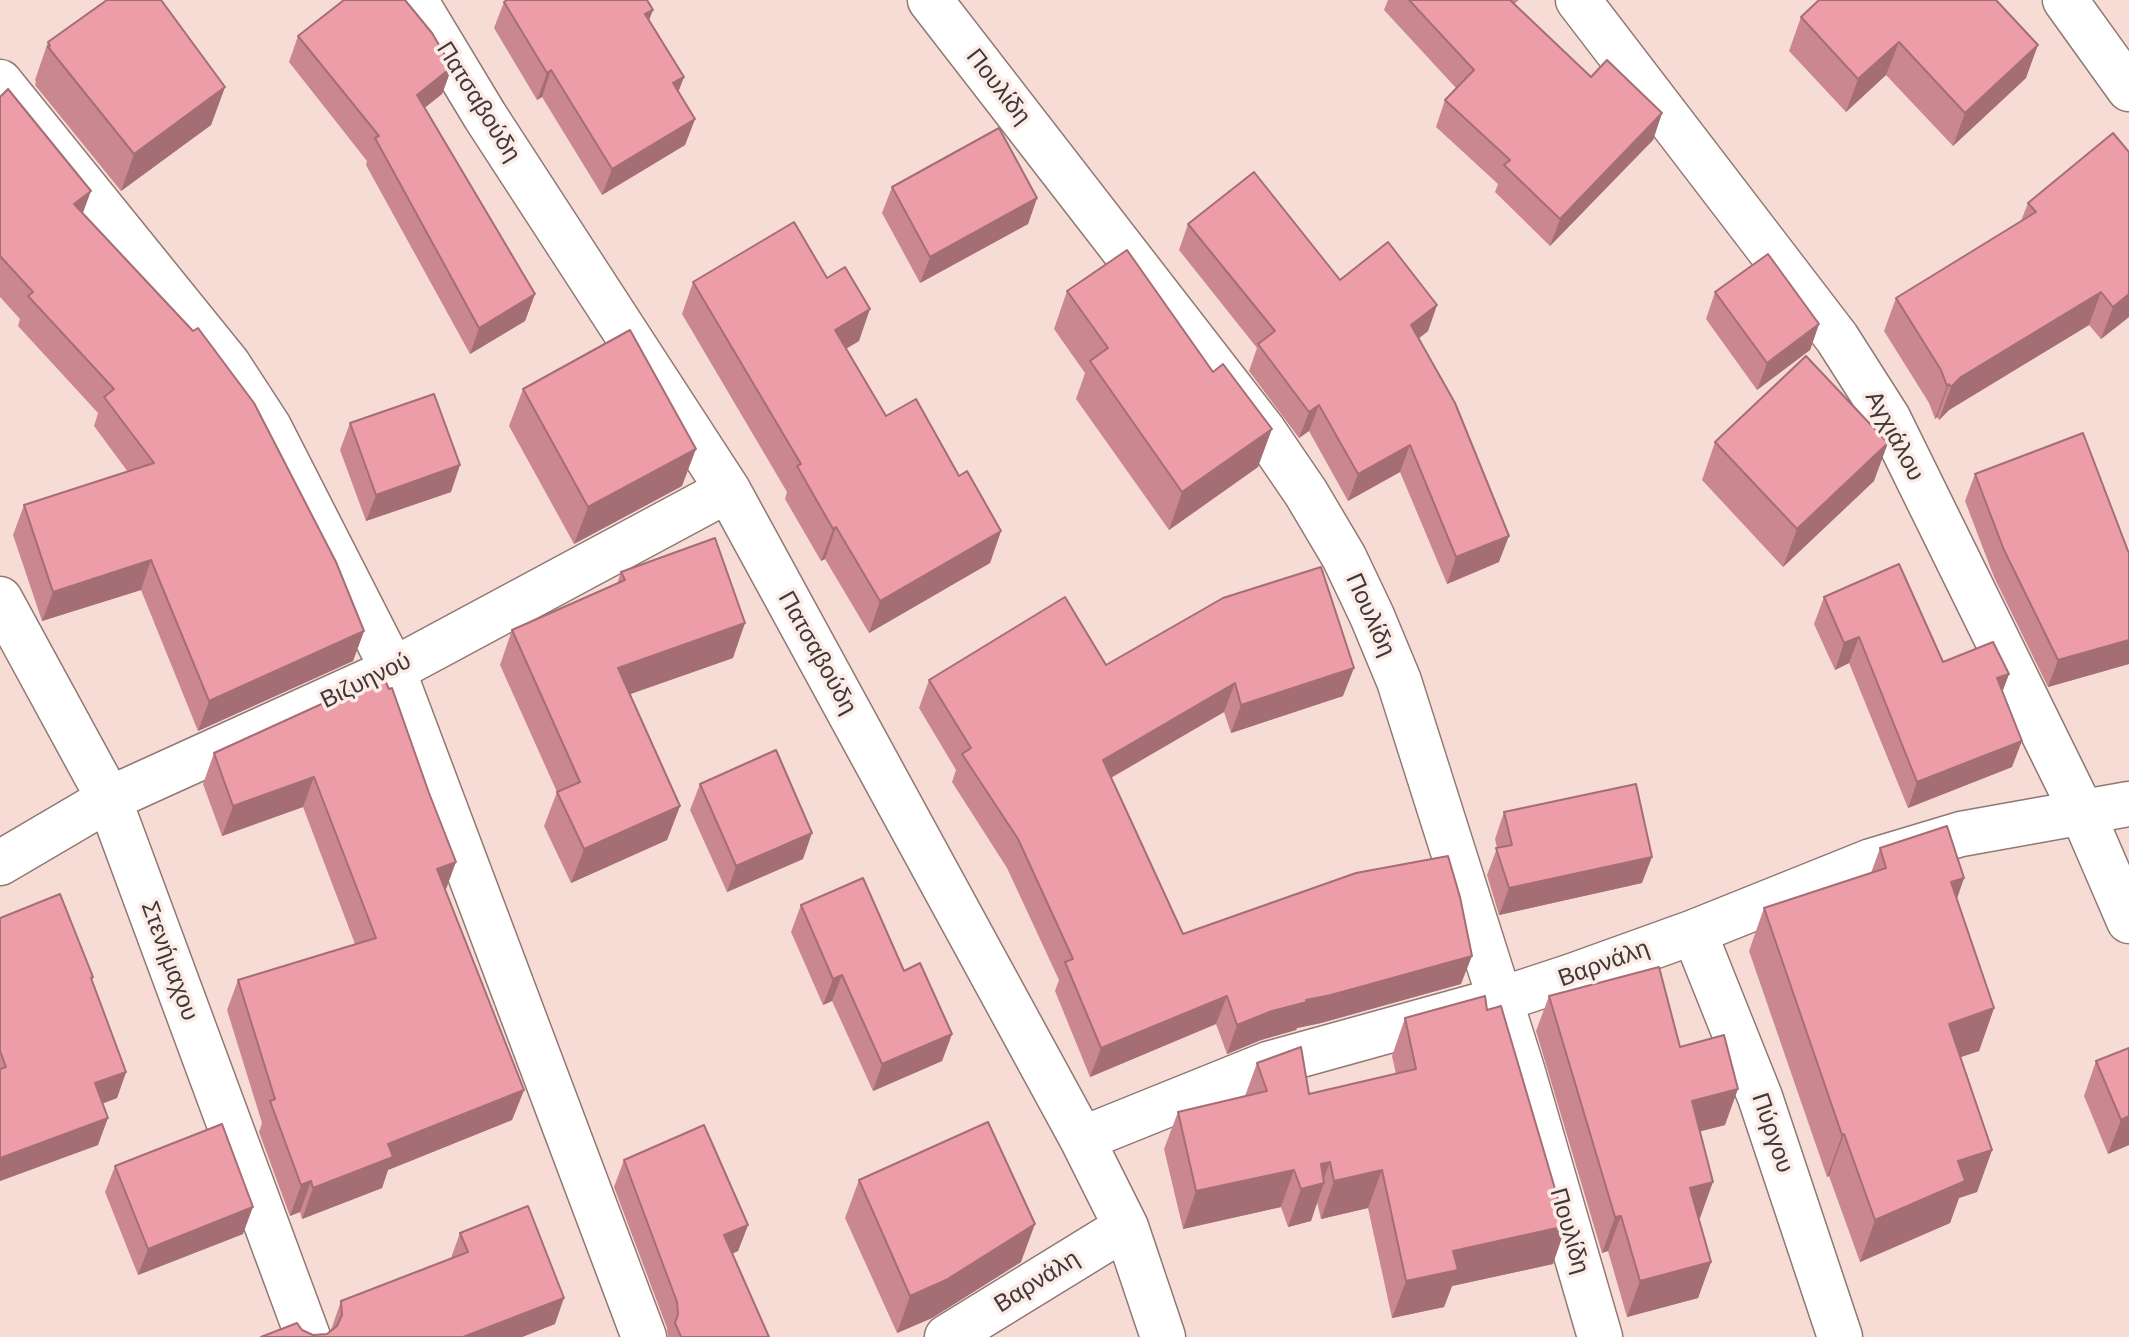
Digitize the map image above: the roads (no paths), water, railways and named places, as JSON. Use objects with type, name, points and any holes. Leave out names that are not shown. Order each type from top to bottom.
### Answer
[{"type":"street","name":"Πατσαβούδη","points":[[415,0],[485,116],[728,490],[1082,1139],[1126,1227],[1163,1337]]},
{"type":"street","name":"Πουλίδη","points":[[930,0],[1263,430],[1344,557],[1399,681],[1522,1069],[1600,1337]]},
{"type":"street","name":"Αγχιάλου","points":[[1578,0],[1837,338],[1888,418],[2082,812],[2129,921]]},
{"type":"street","points":[[2065,0],[2129,89]]},
{"type":"street","points":[[0,82],[228,364],[269,427],[393,670],[644,1337]]},
{"type":"street","name":"Βιζυηνού","points":[[0,863],[109,799],[393,670],[728,490]]},
{"type":"street","name":"Στενήμαχου","points":[[0,599],[109,799],[308,1337]]},
{"type":"street","name":"Βαρνάλη","points":[[1082,1139],[1268,1064],[1499,1000],[1569,977],[1694,932],[1871,861],[1961,834],[2129,804]]},
{"type":"street","name":"Πύργου","points":[[1694,932],[1760,1097],[1840,1337]]},
{"type":"street","name":"Βαρνάλη","points":[[947,1337],[1126,1227]]}]
